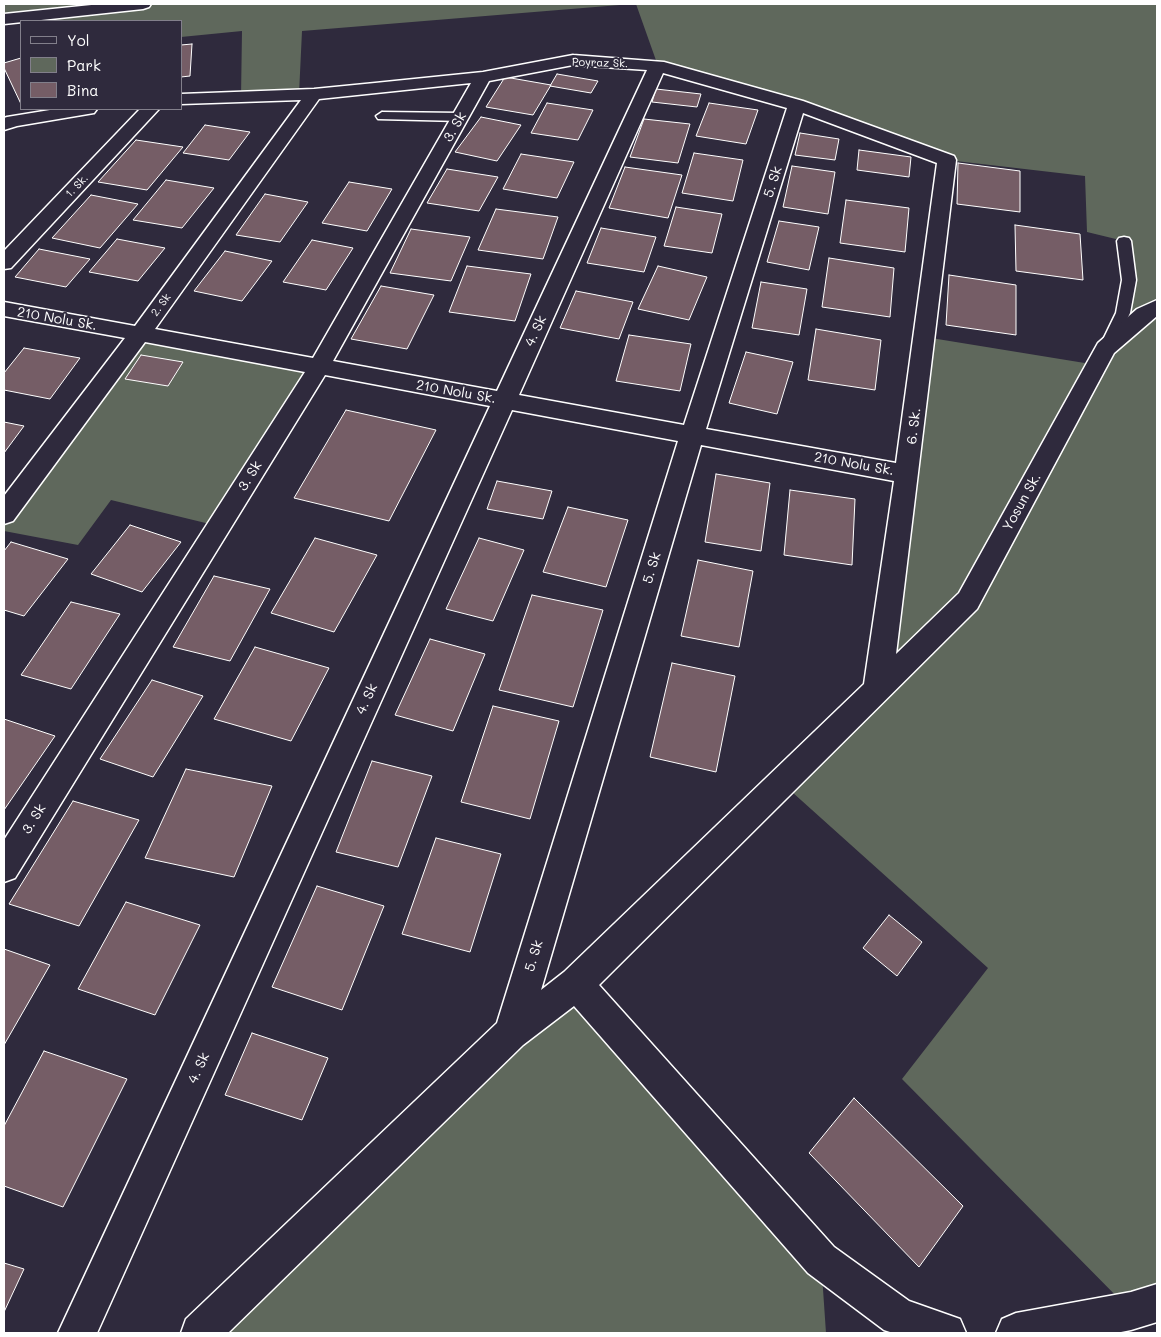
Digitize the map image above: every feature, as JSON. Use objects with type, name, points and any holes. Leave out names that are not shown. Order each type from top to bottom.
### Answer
[{"type":"street","points":[[4,19],[143,4]]},
{"type":"street","name":"Poyraz Sk.","points":[[182,99],[314,94],[483,78],[573,60],[658,66],[797,105],[947,160]]},
{"type":"street","name":"4. Sk","points":[[77,1333],[658,66]]},
{"type":"street","name":"3. Sk","points":[[4,867],[319,367],[483,78]]},
{"type":"street","name":"2. Sk","points":[[4,514],[140,334],[314,94]]},
{"type":"street","name":"5. Sk","points":[[511,1033],[692,435],[797,105]]},
{"type":"street","points":[[4,125],[13,121],[82,110]]},
{"type":"street","name":"1. Sk.","points":[[4,262],[149,110]]},
{"type":"street","name":"6. Sk.","points":[[877,691],[947,160]]},
{"type":"street","name":"Yosun Sk.","points":[[200,1333],[511,1033],[576,984],[968,601],[1106,348],[1145,314],[1157,307]]},
{"type":"street","name":"210 Nolu Sk.","points":[[4,309],[907,474]]},
{"type":"street","points":[[576,984],[821,1260],[898,1316],[946,1333]]},
{"type":"street","points":[[1016,1333],[1131,1311],[1157,1303]]},
{"type":"lane","points":[[382,116],[461,116]]},
{"type":"lane","points":[[1106,348],[1123,314],[1129,280],[1124,241]]},
{"type":"green space","points":[[4,4],[632,4],[302,31],[299,94],[241,97],[242,31],[182,37],[182,20],[32,20],[33,15],[4,19]]},
{"type":"green space","points":[[636,4],[1157,4],[1157,1303],[1131,1311],[902,1079],[988,968],[782,783],[877,691],[925,337],[1097,365],[1123,313],[1124,241],[1087,232],[1085,176],[947,160],[797,105],[658,66]]},
{"type":"green space","points":[[140,334],[319,367],[218,526],[111,500],[78,545],[4,531],[4,514]]},
{"type":"green space","points":[[576,984],[821,1260],[826,1333],[200,1333],[357,1183]]},
{"type":"building","points":[[192,44],[190,76],[182,77],[182,45]]},
{"type":"building","points":[[20,58],[20,102],[4,68],[4,63]]},
{"type":"building","points":[[557,74],[598,81],[591,93],[550,86]]},
{"type":"building","points":[[505,77],[551,85],[533,115],[486,107]]},
{"type":"building","points":[[656,89],[701,94],[697,107],[652,102]]},
{"type":"building","points":[[547,103],[593,110],[578,140],[531,133]]},
{"type":"building","points":[[709,103],[758,110],[746,144],[696,136]]},
{"type":"building","points":[[481,117],[521,125],[497,161],[455,152]]},
{"type":"building","points":[[644,119],[690,124],[678,163],[630,157]]},
{"type":"building","points":[[205,125],[250,132],[229,160],[183,153]]},
{"type":"building","points":[[800,133],[839,139],[835,160],[795,155]]},
{"type":"building","points":[[136,140],[183,147],[147,190],[98,182]]},
{"type":"building","points":[[859,150],[911,157],[909,177],[857,170]]},
{"type":"building","points":[[694,153],[743,160],[733,201],[682,193]]},
{"type":"building","points":[[521,154],[574,162],[557,198],[503,189]]},
{"type":"building","points":[[958,163],[1020,171],[1020,212],[957,204]]},
{"type":"building","points":[[792,166],[835,172],[828,214],[783,207]]},
{"type":"building","points":[[625,167],[682,175],[668,218],[609,208]]},
{"type":"building","points":[[447,169],[498,177],[479,211],[427,203]]},
{"type":"building","points":[[166,180],[214,188],[182,228],[133,220]]},
{"type":"building","points":[[349,182],[392,189],[367,231],[322,223]]},
{"type":"building","points":[[265,194],[308,202],[280,242],[236,235]]},
{"type":"building","points":[[91,195],[138,204],[100,248],[52,238]]},
{"type":"building","points":[[846,200],[909,208],[905,252],[840,243]]},
{"type":"building","points":[[676,207],[722,214],[712,253],[664,246]]},
{"type":"building","points":[[496,209],[558,217],[543,259],[478,250]]},
{"type":"building","points":[[779,221],[819,227],[809,270],[767,262]]},
{"type":"building","points":[[1015,225],[1080,234],[1083,280],[1016,271]]},
{"type":"building","points":[[601,228],[656,237],[644,272],[587,263]]},
{"type":"building","points":[[411,229],[470,237],[451,281],[390,273]]},
{"type":"building","points":[[117,239],[165,248],[138,281],[89,272]]},
{"type":"building","points":[[312,240],[353,248],[326,290],[283,282]]},
{"type":"building","points":[[39,249],[90,259],[66,287],[15,277]]},
{"type":"building","points":[[225,251],[272,261],[242,301],[194,291]]},
{"type":"building","points":[[829,258],[894,268],[890,317],[822,307]]},
{"type":"building","points":[[467,266],[531,274],[515,321],[449,312]]},
{"type":"building","points":[[658,266],[707,277],[689,320],[638,309]]},
{"type":"building","points":[[949,275],[1016,285],[1016,335],[946,325]]},
{"type":"building","points":[[761,282],[807,289],[799,335],[752,328]]},
{"type":"building","points":[[381,286],[434,295],[407,349],[351,339]]},
{"type":"building","points":[[576,291],[633,302],[619,339],[560,328]]},
{"type":"building","points":[[816,329],[881,340],[875,390],[808,380]]},
{"type":"building","points":[[629,335],[691,344],[680,391],[616,381]]},
{"type":"building","points":[[24,348],[80,358],[50,399],[4,390],[4,373]]},
{"type":"building","points":[[746,352],[793,362],[777,414],[729,403]]},
{"type":"building","points":[[141,355],[183,362],[168,386],[125,379]]},
{"type":"building","points":[[346,410],[436,430],[389,521],[294,498]]},
{"type":"building","points":[[4,422],[24,426],[4,453]]},
{"type":"building","points":[[716,474],[770,483],[761,551],[705,542]]},
{"type":"building","points":[[497,481],[552,491],[543,519],[487,509]]},
{"type":"building","points":[[790,490],[855,499],[852,565],[784,555]]},
{"type":"building","points":[[568,507],[628,520],[606,587],[543,572]]},
{"type":"building","points":[[130,525],[181,542],[142,592],[91,574]]},
{"type":"building","points":[[315,538],[377,555],[334,632],[271,613]]},
{"type":"building","points":[[479,538],[524,550],[493,621],[446,609]]},
{"type":"building","points":[[11,542],[68,559],[24,616],[4,610],[4,551]]},
{"type":"building","points":[[698,560],[753,571],[739,647],[681,636]]},
{"type":"building","points":[[214,576],[270,589],[230,661],[173,647]]},
{"type":"building","points":[[532,595],[603,610],[573,707],[499,690]]},
{"type":"building","points":[[71,602],[120,614],[71,689],[21,675]]},
{"type":"building","points":[[430,639],[485,654],[453,731],[395,715]]},
{"type":"building","points":[[255,647],[329,668],[291,741],[214,719]]},
{"type":"building","points":[[672,663],[735,676],[716,772],[650,757]]},
{"type":"building","points":[[152,680],[203,696],[153,777],[100,759]]},
{"type":"building","points":[[493,706],[559,721],[530,819],[461,802]]},
{"type":"building","points":[[4,719],[55,736],[4,810]]},
{"type":"building","points":[[372,761],[432,776],[398,867],[336,852]]},
{"type":"building","points":[[186,769],[272,786],[234,877],[145,858]]},
{"type":"building","points":[[73,801],[139,820],[79,926],[9,904]]},
{"type":"building","points":[[436,838],[501,854],[470,952],[402,934]]},
{"type":"building","points":[[317,886],[384,906],[342,1010],[272,987]]},
{"type":"building","points":[[126,902],[200,925],[155,1015],[78,989]]},
{"type":"building","points":[[889,915],[922,942],[897,976],[863,948]]},
{"type":"building","points":[[4,949],[50,965],[4,1045]]},
{"type":"building","points":[[252,1033],[328,1058],[302,1120],[225,1095]]},
{"type":"building","points":[[44,1051],[127,1079],[63,1207],[4,1186],[4,1126]]},
{"type":"building","points":[[854,1098],[963,1206],[919,1267],[809,1153]]},
{"type":"building","points":[[4,1263],[24,1269],[4,1312]]}]
